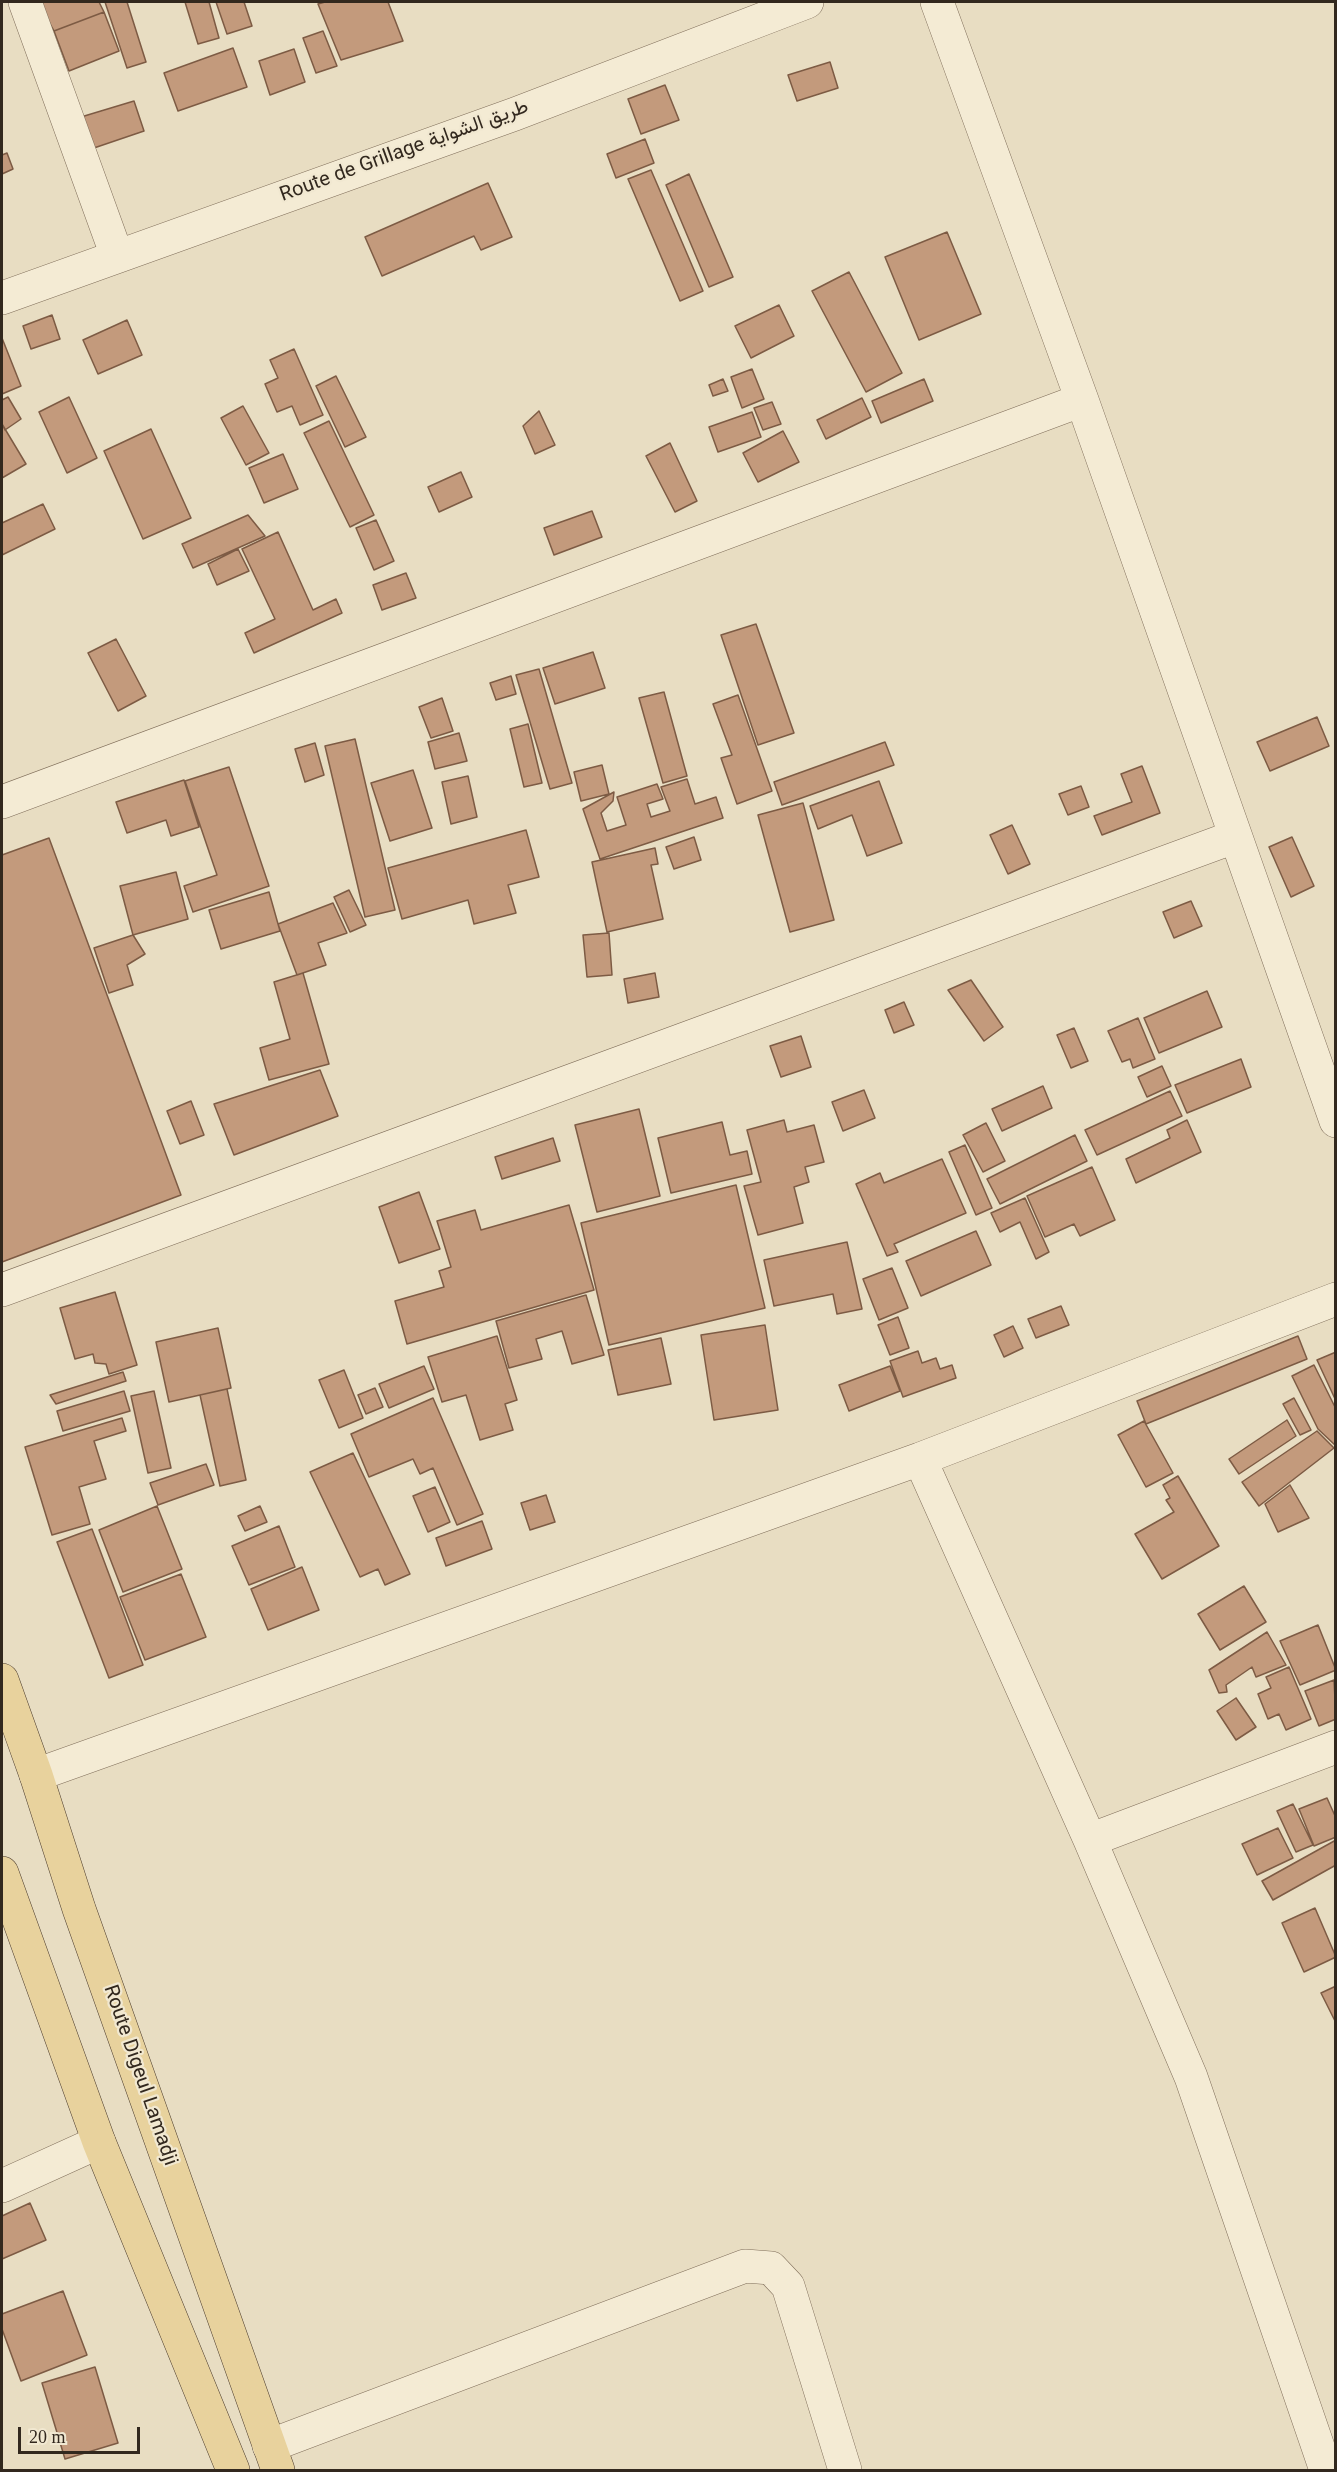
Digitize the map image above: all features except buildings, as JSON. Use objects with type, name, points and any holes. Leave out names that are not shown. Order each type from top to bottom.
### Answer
[{"type":"main road","name":"Route Digeul Lamadji","points":[[2,1680],[36,1775],[79,1909],[274,2458]]},
{"type":"main road","points":[[2,1873],[99,2142],[233,2470]]},
{"type":"street","points":[[25,2],[117,256]]},
{"type":"street","name":"Route de Grillage طريق الشواية","points":[[2,298],[515,114],[807,2]]},
{"type":"street","points":[[937,2],[1082,400],[1233,837],[1335,1121]]},
{"type":"street","points":[[2,802],[1082,400]]},
{"type":"street","points":[[2,1290],[1233,837]]},
{"type":"street","points":[[36,1775],[920,1459],[1335,1299]]},
{"type":"street","points":[[920,1459],[1090,1840],[1191,2077],[1326,2470]]},
{"type":"street","points":[[1090,1840],[1335,1747]]},
{"type":"street","points":[[2,2186],[99,2142]]},
{"type":"street","points":[[274,2458],[745,2266],[771,2268],[788,2286],[845,2470]]}]
